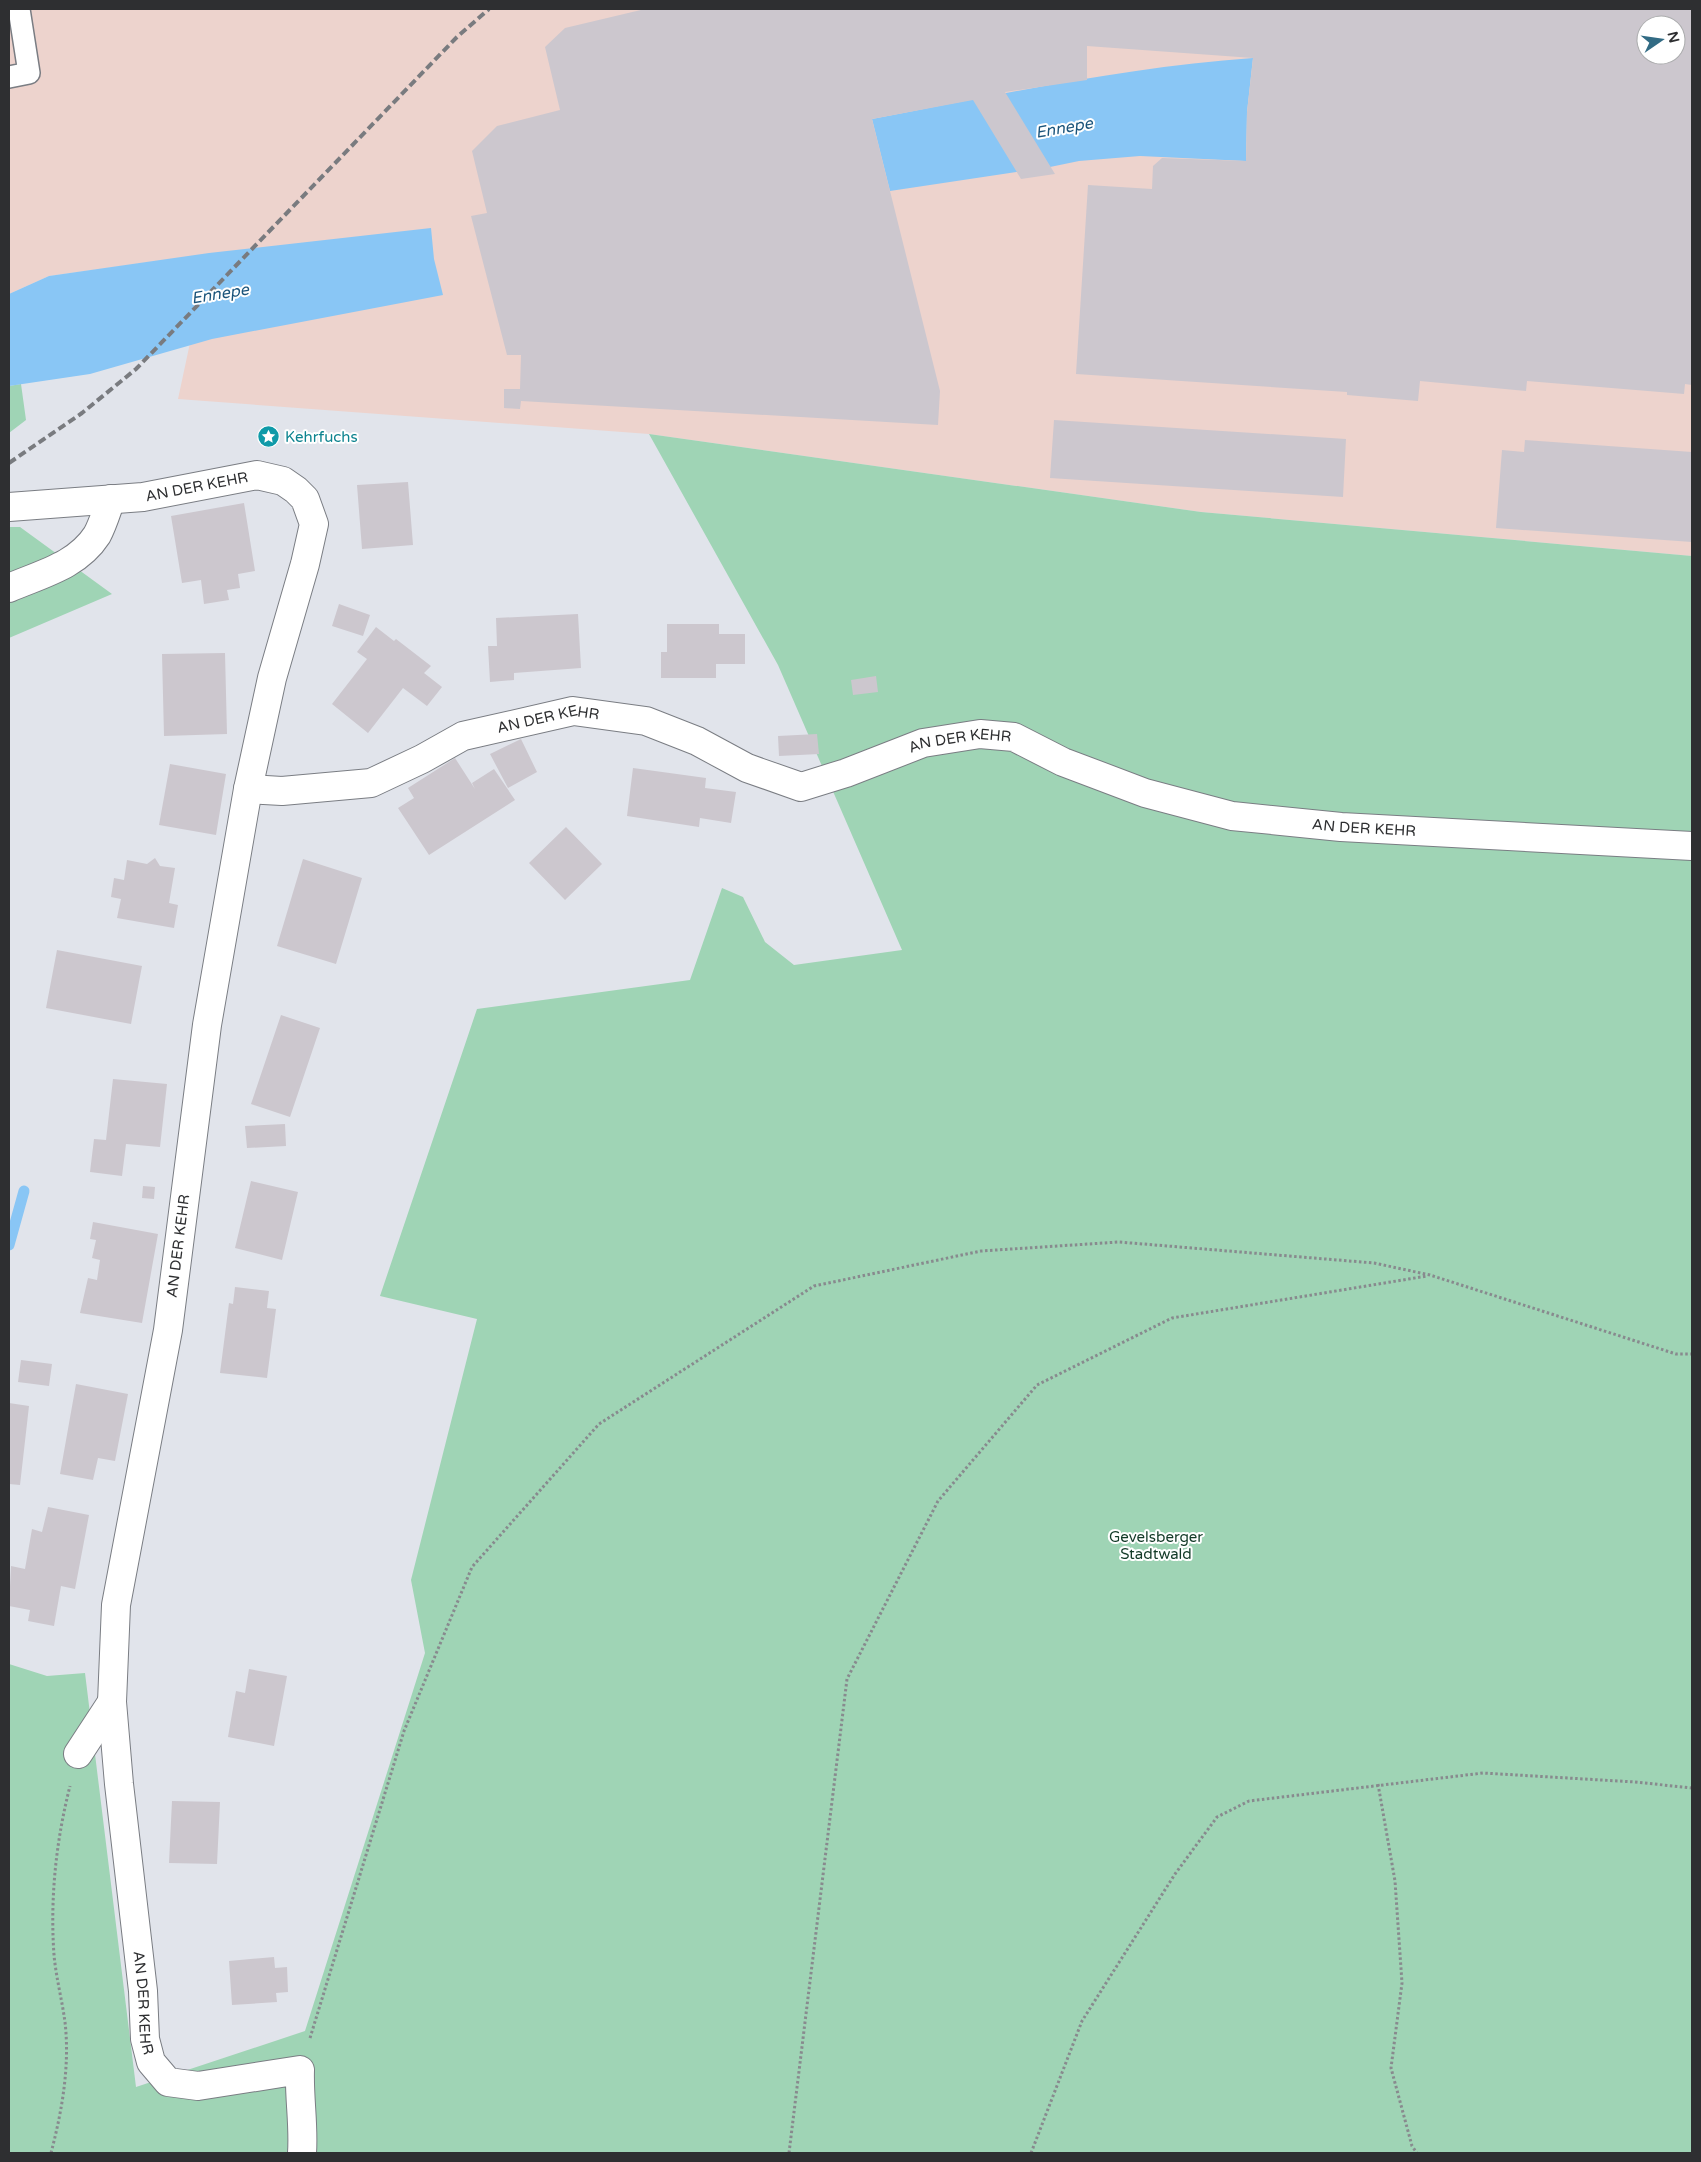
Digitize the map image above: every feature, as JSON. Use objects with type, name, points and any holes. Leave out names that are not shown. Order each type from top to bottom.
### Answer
[{"type":"street","name":"AN DER KEHR","points":[[9,507],[143,497],[257,475],[283,482],[305,499],[314,524],[312,540],[272,678],[248,789],[207,1026],[168,1330],[116,1604],[112,1702],[119,1784],[143,1991],[145,2039],[151,2062],[168,2082],[198,2086],[300,2070]]},
{"type":"street","points":[[9,588],[63,566],[84,552],[98,533],[111,499]]},
{"type":"street","name":"AN DER KEHR","points":[[248,789],[282,792],[371,783],[422,759],[463,736],[573,711],[646,721],[697,741],[747,768],[801,787],[846,773],[923,743],[980,734],[1014,737],[1063,762],[1145,793],[1232,816],[1341,827],[1692,846]]},
{"type":"street","points":[[78,1754],[112,1702]]},
{"type":"street","points":[[300,2070],[299,2098],[304,2127],[302,2153]]},
{"type":"lane","points":[[9,77],[29,73],[19,9]]},
{"type":"path","points":[[300,2070],[404,1731],[472,1567],[599,1424],[814,1286],[981,1251],[1119,1242],[1374,1263],[1430,1276],[1676,1354],[1692,1354]]},
{"type":"path","points":[[789,2153],[847,1679],[938,1501],[1037,1385],[1172,1318],[1430,1276]]},
{"type":"path","points":[[52,2153],[65,2084],[65,2024],[54,1955],[53,1885],[61,1822],[78,1754]]},
{"type":"path","points":[[1031,2153],[1082,2021],[1175,1874],[1217,1817],[1249,1801],[1378,1784],[1483,1773],[1635,1782],[1692,1788]]},
{"type":"path","points":[[1378,1784],[1396,1881],[1402,1983],[1391,2068],[1412,2146],[1417,2153]]},
{"type":"shaded area","points":[[9,9],[1692,9],[1692,556],[1201,512],[649,434],[178,399],[209,254],[49,276],[9,294]]},
{"type":"green space","points":[[21,384],[26,420],[9,433],[9,386]]},
{"type":"green space","name":"Gevelsberger Stadtwald","points":[[649,434],[1201,512],[1692,556],[1692,2153],[9,2153],[9,1664],[47,1676],[85,1673],[136,2087],[305,2031],[425,1653],[411,1580],[477,1319],[380,1296],[477,1009],[690,980],[722,888],[743,897],[765,942],[794,965],[902,950],[778,665]]},
{"type":"green space","points":[[9,527],[20,527],[112,594],[9,638]]},
{"type":"water","name":"Ennepe","points":[[1253,58],[1247,112],[1246,161],[1140,156],[1079,161],[890,191],[872,119],[1109,75],[1205,62]]},
{"type":"water","name":"Ennepe","points":[[431,228],[434,259],[443,295],[212,339],[90,374],[9,386],[9,294],[49,276],[209,253]]},
{"type":"building","points":[[645,9],[1692,9],[1692,385],[1685,384],[1684,394],[1527,381],[1526,391],[1420,381],[1418,401],[1347,395],[1347,392],[1076,374],[1088,185],[1152,189],[1153,166],[1162,158],[1246,161],[1247,112],[1253,58],[1087,46],[1087,80],[1005,92],[1055,174],[1021,179],[973,100],[872,119],[940,391],[938,425],[521,401],[520,409],[504,408],[504,389],[520,389],[521,355],[507,355],[471,216],[487,213],[472,151],[497,126],[560,110],[545,47],[565,28]]},
{"type":"building","points":[[1054,420],[1346,439],[1343,497],[1050,478]]},
{"type":"building","points":[[1525,440],[1692,452],[1692,542],[1496,528],[1502,450],[1524,452]]},
{"type":"building","points":[[408,482],[413,545],[362,549],[357,485]]},
{"type":"building","points":[[244,503],[255,571],[238,574],[240,588],[227,590],[229,600],[204,604],[201,580],[182,583],[171,516]]},
{"type":"building","points":[[339,604],[370,615],[363,636],[332,626]]},
{"type":"building","points":[[578,614],[581,668],[514,673],[514,680],[490,682],[488,646],[497,646],[496,618]]},
{"type":"building","points":[[667,624],[719,624],[719,634],[745,634],[745,664],[716,664],[716,678],[661,678],[661,652],[667,652]]},
{"type":"building","points":[[376,627],[394,641],[396,639],[431,666],[424,673],[442,687],[427,706],[403,688],[368,733],[332,704],[367,659],[357,652]]},
{"type":"building","points":[[225,653],[227,734],[164,736],[162,654]]},
{"type":"building","points":[[876,676],[878,692],[853,695],[851,680]]},
{"type":"building","points":[[817,734],[819,754],[779,756],[778,736]]},
{"type":"building","points":[[521,739],[537,772],[508,788],[490,754]]},
{"type":"building","points":[[455,758],[475,789],[472,783],[494,769],[515,800],[429,855],[398,808],[414,798],[408,788]]},
{"type":"building","points":[[170,764],[226,774],[216,835],[159,825]]},
{"type":"building","points":[[633,768],[706,778],[705,788],[736,792],[731,823],[700,818],[699,827],[627,816]]},
{"type":"building","points":[[566,827],[602,864],[565,900],[529,863]]},
{"type":"building","points":[[155,858],[160,866],[175,868],[169,903],[178,905],[174,928],[117,918],[121,899],[111,897],[114,878],[124,880],[127,860],[147,864]]},
{"type":"building","points":[[303,859],[362,878],[336,964],[277,946]]},
{"type":"building","points":[[57,950],[142,966],[131,1024],[46,1008]]},
{"type":"building","points":[[281,1015],[320,1028],[290,1117],[251,1104]]},
{"type":"building","points":[[113,1079],[167,1084],[160,1147],[126,1144],[122,1176],[90,1172],[94,1139],[106,1140]]},
{"type":"building","points":[[285,1124],[286,1146],[247,1148],[245,1126]]},
{"type":"building","points":[[251,1181],[298,1192],[282,1260],[235,1248]]},
{"type":"building","points":[[143,1186],[155,1187],[154,1199],[142,1198]]},
{"type":"building","points":[[93,1222],[158,1234],[142,1323],[80,1313],[88,1278],[97,1280],[100,1260],[92,1258],[96,1240],[90,1239]]},
{"type":"building","points":[[235,1287],[269,1291],[267,1308],[276,1309],[267,1378],[220,1373],[229,1303],[233,1304]]},
{"type":"building","points":[[21,1360],[52,1364],[49,1386],[18,1382]]},
{"type":"building","points":[[76,1384],[128,1394],[115,1461],[98,1458],[93,1480],[60,1474]]},
{"type":"building","points":[[9,1403],[29,1406],[20,1485],[9,1484]]},
{"type":"building","points":[[48,1507],[89,1515],[75,1589],[61,1586],[54,1626],[28,1621],[30,1610],[9,1606],[11,1566],[25,1569],[32,1529],[42,1532]]},
{"type":"building","points":[[249,1669],[287,1676],[274,1746],[228,1737],[236,1691],[245,1693]]},
{"type":"building","points":[[172,1801],[220,1802],[217,1864],[169,1863]]},
{"type":"building","points":[[274,1957],[275,1968],[287,1967],[288,1992],[276,1993],[277,2002],[232,2005],[229,1961]]},
{"type":"waterway","points":[[9,1245],[24,1191]]},
{"type":"railway","points":[[9,463],[82,413],[136,369],[457,37],[489,9]]},
{"type":"place","name":"Kehrfuchs","points":[[269,437]]}]
